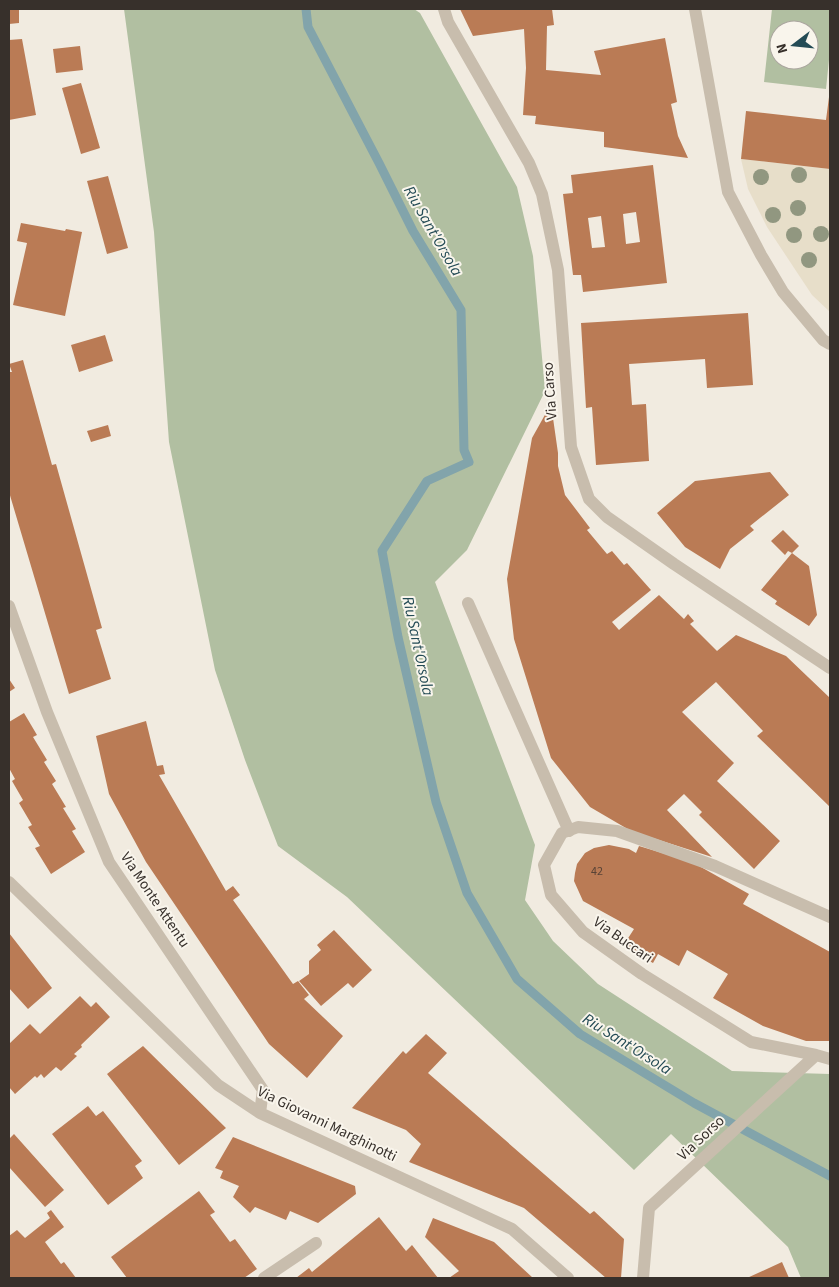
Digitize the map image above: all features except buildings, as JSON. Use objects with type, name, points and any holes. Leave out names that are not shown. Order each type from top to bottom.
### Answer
[{"type":"street","name":"Via Carso","points":[[444,9],[448,22],[529,163],[542,194],[558,270],[571,447],[589,499],[607,517],[622,528],[830,668]]},
{"type":"street","points":[[695,9],[728,192],[783,292],[823,340],[830,344]]},
{"type":"street","points":[[468,602],[569,831],[578,827],[617,831],[715,866],[830,916]]},
{"type":"street","name":"Via Monte Attentu","points":[[9,606],[47,712],[109,862],[263,1090],[260,1113]]},
{"type":"street","name":"Via Buccari","points":[[569,831],[562,833],[544,865],[550,895],[583,932],[642,974],[751,1042],[816,1055]]},
{"type":"street","name":"Via Giovanni Marghinotti","points":[[9,882],[218,1085],[260,1113],[512,1229],[568,1278]]},
{"type":"street","points":[[816,1055],[830,1058]]},
{"type":"street","name":"Via Sorso","points":[[643,1278],[649,1208],[816,1055]]},
{"type":"street","points":[[264,1278],[316,1243]]},
{"type":"green space","points":[[124,9],[414,9],[420,13],[517,187],[533,256],[545,391],[467,550],[435,582],[535,845],[525,900],[553,941],[598,984],[732,1071],[830,1074],[830,1278],[801,1278],[788,1247],[671,1134],[634,1170],[347,897],[278,846],[245,760],[215,670],[169,442],[154,232]]},
{"type":"green space","points":[[772,9],[830,9],[830,50],[826,89],[764,82],[769,36],[769,70],[819,70],[819,20],[771,20]]},
{"type":"shaded area","points":[[741,159],[830,169],[830,312],[812,295],[767,227],[748,189]]},
{"type":"waterway","name":"Riu Sant'Orsola","points":[[306,9],[308,27],[413,231],[461,310],[464,450],[469,462],[427,481],[382,551],[398,637],[436,802],[467,893],[517,979],[580,1034],[694,1103],[830,1176]]}]
